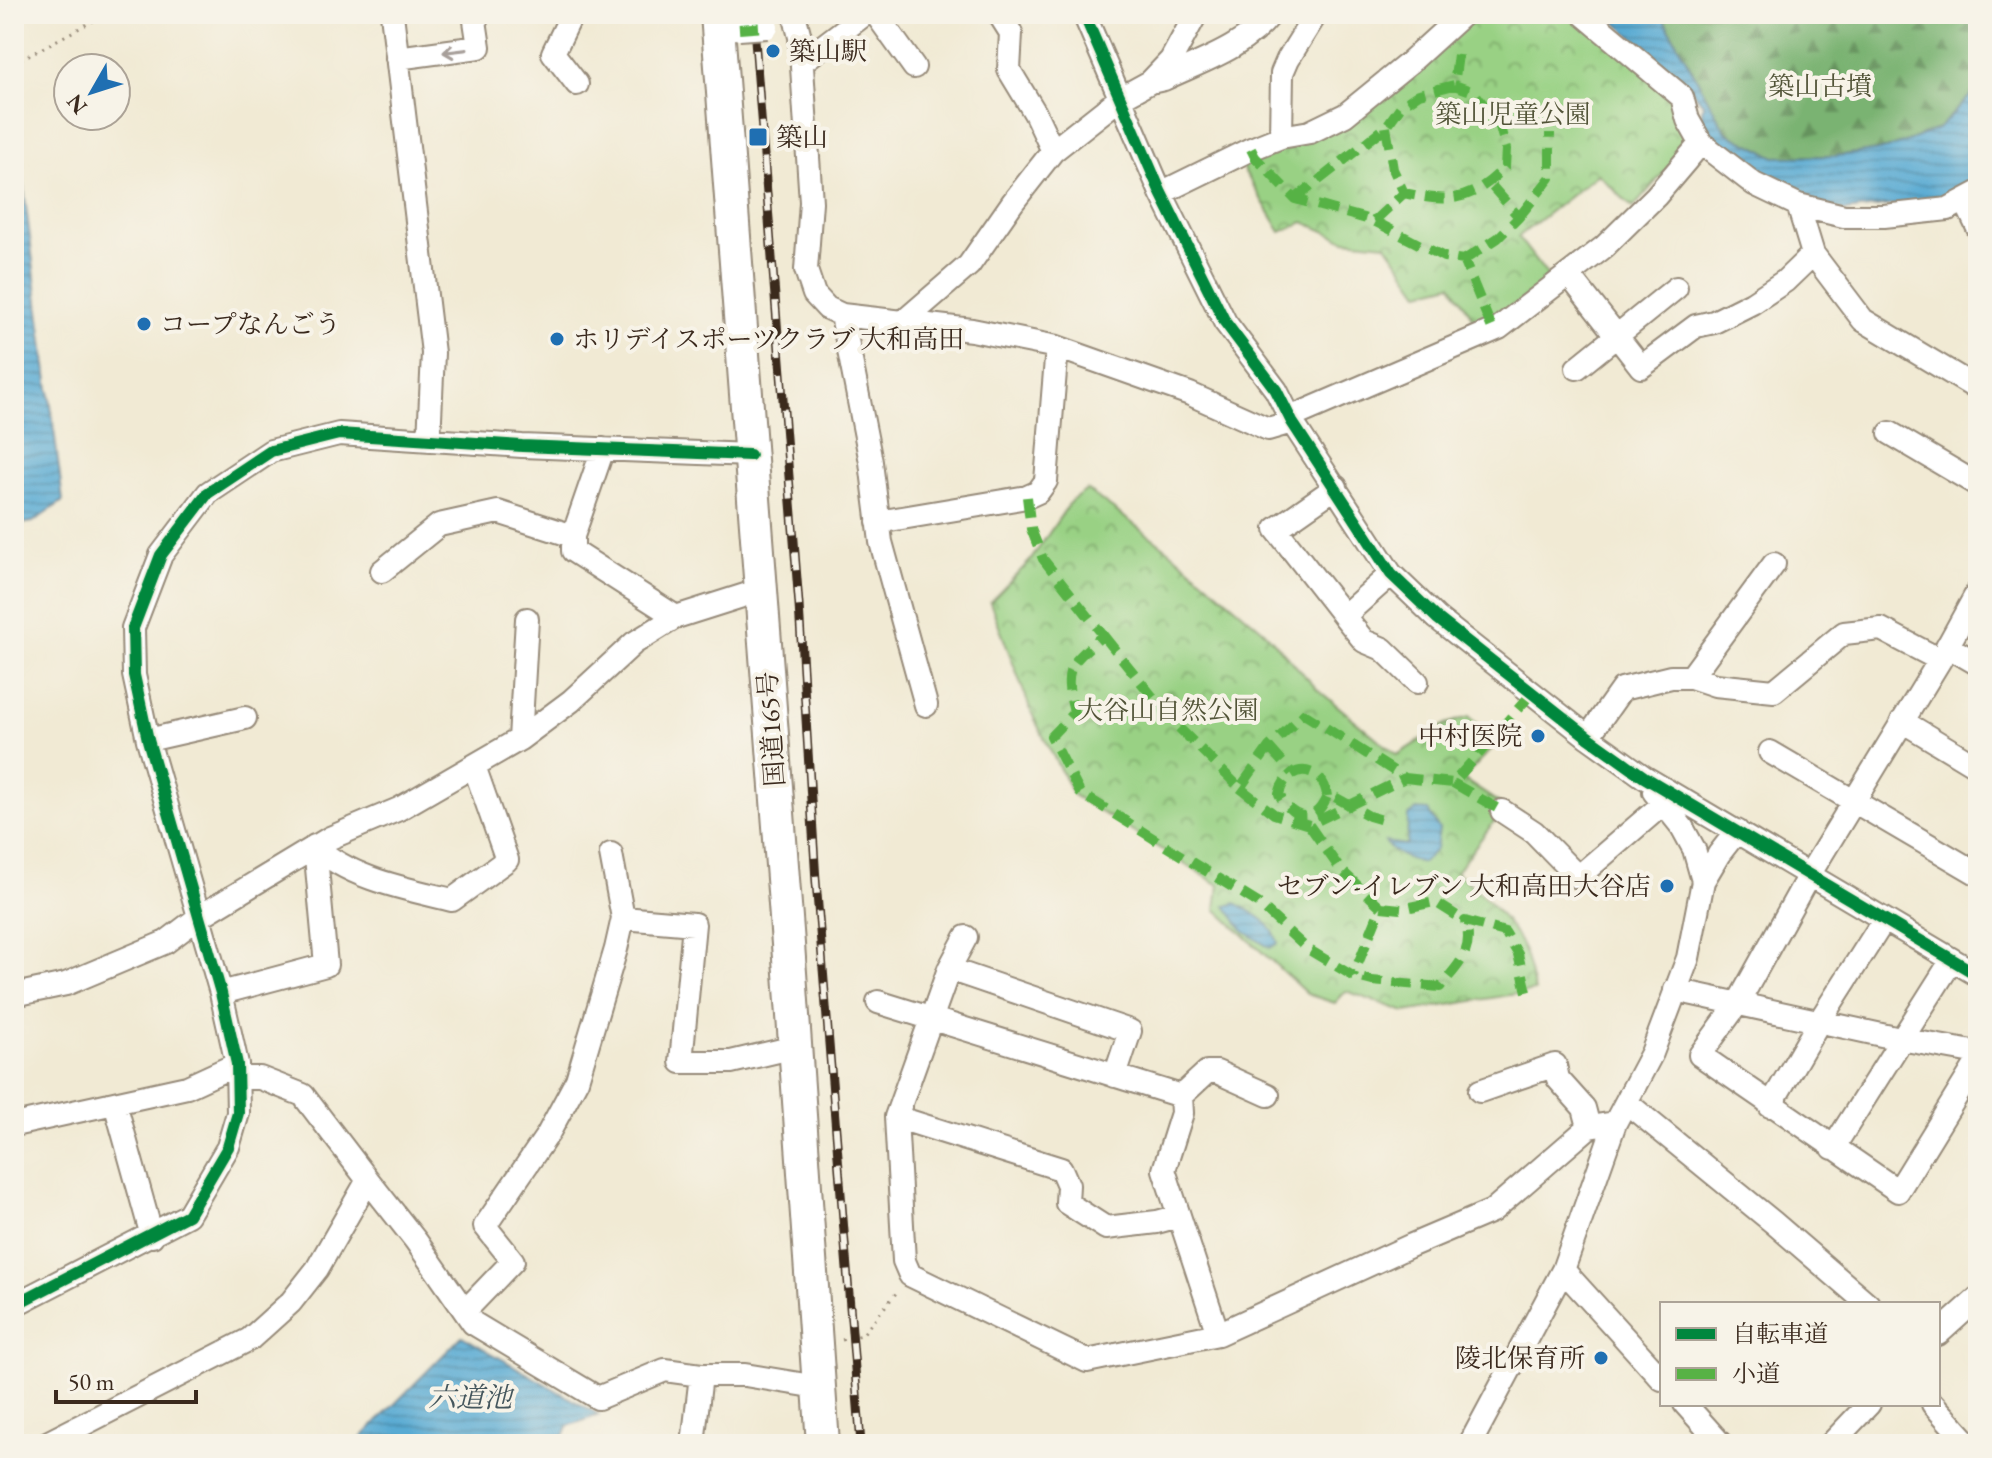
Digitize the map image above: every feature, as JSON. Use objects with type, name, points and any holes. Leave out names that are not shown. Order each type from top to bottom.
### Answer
[{"type":"highway","name":"国道165号","points":[[728,22],[750,455],[823,1444]]},
{"type":"street","points":[[392,14],[433,353],[429,440]]},
{"type":"street","points":[[397,58],[479,47],[474,14]]},
{"type":"street","points":[[572,14],[553,53],[577,84]]},
{"type":"street","points":[[794,14],[800,37],[811,202],[806,270],[814,294],[827,308],[842,315],[972,330],[1057,347],[1190,394],[1268,429],[1292,422],[1301,413],[1499,328],[1604,247],[1656,196],[1701,143]]},
{"type":"street","points":[[802,62],[865,14]]},
{"type":"street","points":[[876,14],[914,67]]},
{"type":"street","points":[[999,14],[1011,33],[1009,70],[1053,151]]},
{"type":"street","points":[[1084,14],[1161,193],[1225,322],[1276,390],[1292,422],[1391,574],[1437,618],[1644,777],[1978,975]]},
{"type":"street","points":[[1150,82],[1171,60],[1196,14]]},
{"type":"street","points":[[903,322],[969,265],[1053,151],[1119,99],[1150,82],[1164,79],[1242,43],[1258,31],[1271,14]]},
{"type":"street","points":[[1281,137],[1282,73],[1317,14]]},
{"type":"street","points":[[1161,193],[1281,137],[1310,132],[1345,115],[1463,14]]},
{"type":"street","points":[[1583,14],[1682,97],[1688,120],[1701,143],[1754,184],[1798,205],[1844,216],[1884,216],[1948,209],[1972,197],[1978,228]]},
{"type":"street","points":[[728,22],[767,27]]},
{"type":"street","points":[[1798,205],[1813,254],[1863,320],[1978,389]]},
{"type":"street","points":[[1569,275],[1641,367],[1696,326],[1714,322],[1752,303],[1785,281],[1813,254]]},
{"type":"street","points":[[1577,368],[1676,288]]},
{"type":"street","points":[[842,315],[871,462],[881,542],[926,705]]},
{"type":"street","points":[[878,522],[1027,497],[1038,492],[1046,481],[1057,347]]},
{"type":"street","points":[[1890,433],[1978,485]]},
{"type":"street","points":[[14,1305],[188,1215],[228,1147],[238,1113],[238,1071],[221,993],[148,740],[134,675],[133,628],[161,555],[208,493],[271,451],[339,434],[750,455]]},
{"type":"street","points":[[603,449],[573,536],[573,551],[676,617]]},
{"type":"street","points":[[1336,487],[1276,529],[1364,641],[1383,649],[1417,682]]},
{"type":"street","points":[[382,571],[439,525],[498,512],[573,536]]},
{"type":"street","points":[[1691,677],[1774,564]]},
{"type":"street","points":[[1344,616],[1391,574]]},
{"type":"street","points":[[14,995],[66,984],[166,942],[199,917],[315,846],[399,809],[520,739],[571,701],[634,643],[676,617],[761,590]]},
{"type":"street","points":[[1978,591],[1809,875],[1738,1003],[1700,1055],[1770,1106],[1898,1191],[1978,1061]]},
{"type":"street","points":[[520,739],[527,619]]},
{"type":"street","points":[[1588,737],[1622,689],[1671,677],[1691,677],[1715,685],[1774,691],[1844,633],[1881,629],[1978,664]]},
{"type":"street","points":[[148,740],[245,718]]},
{"type":"street","points":[[1902,721],[1978,767]]},
{"type":"street","points":[[1770,752],[1978,874]]},
{"type":"street","points":[[315,846],[329,859],[355,870],[405,889],[452,900],[507,860],[474,766]]},
{"type":"street","points":[[1644,777],[1682,827],[1694,849],[1703,881]]},
{"type":"street","points":[[1502,811],[1534,832],[1578,877],[1663,804]]},
{"type":"street","points":[[1470,1444],[1563,1270],[1615,1123],[1652,1053],[1675,990],[1691,945],[1703,881],[1737,831]]},
{"type":"street","points":[[221,993],[326,965],[315,846]]},
{"type":"street","points":[[465,1311],[513,1261],[485,1226],[548,1134],[577,1080],[623,918],[611,854]]},
{"type":"street","points":[[623,918],[694,924],[681,1062],[731,1062],[795,1047]]},
{"type":"street","points":[[1770,1106],[1884,920]]},
{"type":"street","points":[[966,937],[949,969],[896,1117],[904,1261],[910,1275],[1087,1361],[1218,1334],[1492,1211],[1589,1127],[1615,1123]]},
{"type":"street","points":[[1833,1148],[1952,960]]},
{"type":"street","points":[[949,969],[1130,1031],[1115,1076]]},
{"type":"street","points":[[1675,990],[1978,1053]]},
{"type":"street","points":[[878,1002],[1181,1096]]},
{"type":"street","points":[[1480,1091],[1555,1065],[1558,1079],[1584,1108],[1589,1127]]},
{"type":"street","points":[[14,1125],[187,1087],[238,1071],[260,1078],[303,1095],[416,1241],[473,1323],[598,1398],[665,1370],[701,1375],[745,1375],[818,1387]]},
{"type":"street","points":[[1181,1096],[1207,1072],[1217,1072],[1268,1095]]},
{"type":"street","points":[[1181,1096],[1182,1113],[1164,1170],[1218,1334]]},
{"type":"street","points":[[115,1103],[152,1236]]},
{"type":"street","points":[[1627,1103],[1866,1302]]},
{"type":"street","points":[[896,1117],[1061,1169],[1068,1185],[1067,1203],[1106,1228],[1179,1216]]},
{"type":"street","points":[[45,1444],[250,1339],[291,1302],[317,1269],[368,1180]]},
{"type":"street","points":[[1563,1270],[1660,1377]]},
{"type":"street","points":[[1940,1332],[1978,1298]]},
{"type":"street","points":[[693,1444],[701,1375]]},
{"type":"street","points":[[1687,1406],[1721,1444]]},
{"type":"street","points":[[1831,1444],[1867,1406]]},
{"type":"street","points":[[1935,1406],[1969,1444]]},
{"type":"path","points":[[14,63],[106,14]]},
{"type":"path","points":[[832,1341],[862,1335],[910,1275]]},
{"type":"green space","name":"築山児童公園","points":[[1474,14],[1577,14],[1675,96],[1690,142],[1633,208],[1598,174],[1518,237],[1550,279],[1511,308],[1477,325],[1452,284],[1420,292],[1386,244],[1345,240],[1304,222],[1281,232],[1239,162],[1255,157],[1439,46]]},
{"type":"green space","name":"築山古墳","points":[[1661,14],[1978,14],[1978,88],[1938,129],[1887,149],[1836,156],[1775,157],[1726,132]]},
{"type":"green space","name":"大谷山自然公園","points":[[1087,490],[1169,550],[1264,631],[1317,689],[1397,755],[1446,724],[1469,717],[1499,741],[1463,779],[1505,807],[1456,872],[1486,899],[1512,931],[1525,954],[1535,991],[1405,1012],[1346,991],[1335,1003],[1307,994],[1216,909],[1219,885],[1073,795],[1033,716],[990,602],[1030,561],[1071,501]]},
{"type":"water","points":[[1606,14],[1661,14],[1726,132],[1775,157],[1836,156],[1887,149],[1938,129],[1978,88],[1978,185],[1965,196],[1844,211],[1771,188],[1716,141],[1701,119],[1703,103],[1684,81]]},
{"type":"water","points":[[14,110],[63,501],[33,522],[14,525]]},
{"type":"water","points":[[1416,810],[1428,811],[1439,829],[1436,849],[1423,863],[1402,856],[1385,842],[1407,845],[1408,816]]},
{"type":"water","points":[[1236,903],[1267,924],[1278,943],[1270,948],[1244,931],[1226,906]]},
{"type":"water","name":"六道池","points":[[462,1336],[599,1415],[568,1426],[561,1444],[355,1444]]},
{"type":"railway","points":[[753,14],[799,605],[816,881],[861,1444]]},
{"type":"marked path","points":[[739,29],[767,27]]},
{"type":"marked path","points":[[1295,199],[1386,127],[1401,106],[1419,94],[1454,85],[1459,47]]},
{"type":"marked path","points":[[1386,127],[1393,169],[1404,193],[1447,198],[1459,197],[1481,187],[1505,167],[1506,149],[1500,127],[1474,92],[1454,85]]},
{"type":"marked path","points":[[1519,217],[1550,178],[1550,133]]},
{"type":"marked path","points":[[1251,149],[1295,199],[1374,221],[1444,257],[1464,260],[1493,331]]},
{"type":"marked path","points":[[1464,260],[1498,238],[1519,217],[1489,183]]},
{"type":"marked path","points":[[1374,221],[1404,193]]},
{"type":"marked path","points":[[1027,497],[1031,529],[1043,559],[1103,635],[1076,660],[1069,675],[1074,712],[1051,736],[1080,793],[1258,903],[1306,948],[1353,976],[1372,981],[1440,987],[1463,957],[1468,941],[1465,921],[1505,932],[1518,954],[1527,992]]},
{"type":"marked path","points":[[1103,635],[1173,722],[1240,788],[1269,747],[1304,714],[1405,778],[1453,783],[1532,693]]},
{"type":"marked path","points":[[1269,747],[1292,773]]},
{"type":"marked path","points":[[1327,796],[1319,778],[1305,771],[1289,776],[1279,794],[1290,810],[1303,816],[1316,812],[1327,796],[1333,796],[1369,816],[1383,820]]},
{"type":"marked path","points":[[1240,788],[1274,814],[1309,825],[1405,778]]},
{"type":"marked path","points":[[1453,783],[1502,811]]},
{"type":"marked path","points":[[1309,825],[1340,869],[1381,907],[1353,976]]},
{"type":"marked path","points":[[1381,907],[1401,909],[1435,902],[1465,921]]},
{"type":"cycle path","points":[[1084,14],[1161,193],[1225,322],[1276,390],[1292,422],[1391,574],[1437,618],[1644,777],[1978,975]]},
{"type":"cycle path","points":[[14,1305],[188,1215],[228,1147],[238,1113],[237,1064],[221,993],[148,740],[134,675],[133,628],[161,555],[208,493],[271,451],[339,434],[522,446],[750,455]]},
{"type":"place","name":"築山駅","points":[[773,51]]},
{"type":"place","name":"築山","points":[[758,137]]},
{"type":"place","name":"コープなんごう","points":[[144,324]]},
{"type":"place","name":"ホリデイスポーツクラブ 大和高田","points":[[557,339]]},
{"type":"place","name":"中村医院","points":[[1538,736]]},
{"type":"place","name":"セブン-イレブン 大和高田大谷店","points":[[1667,886]]},
{"type":"place","name":"陵北保育所","points":[[1601,1358]]}]
